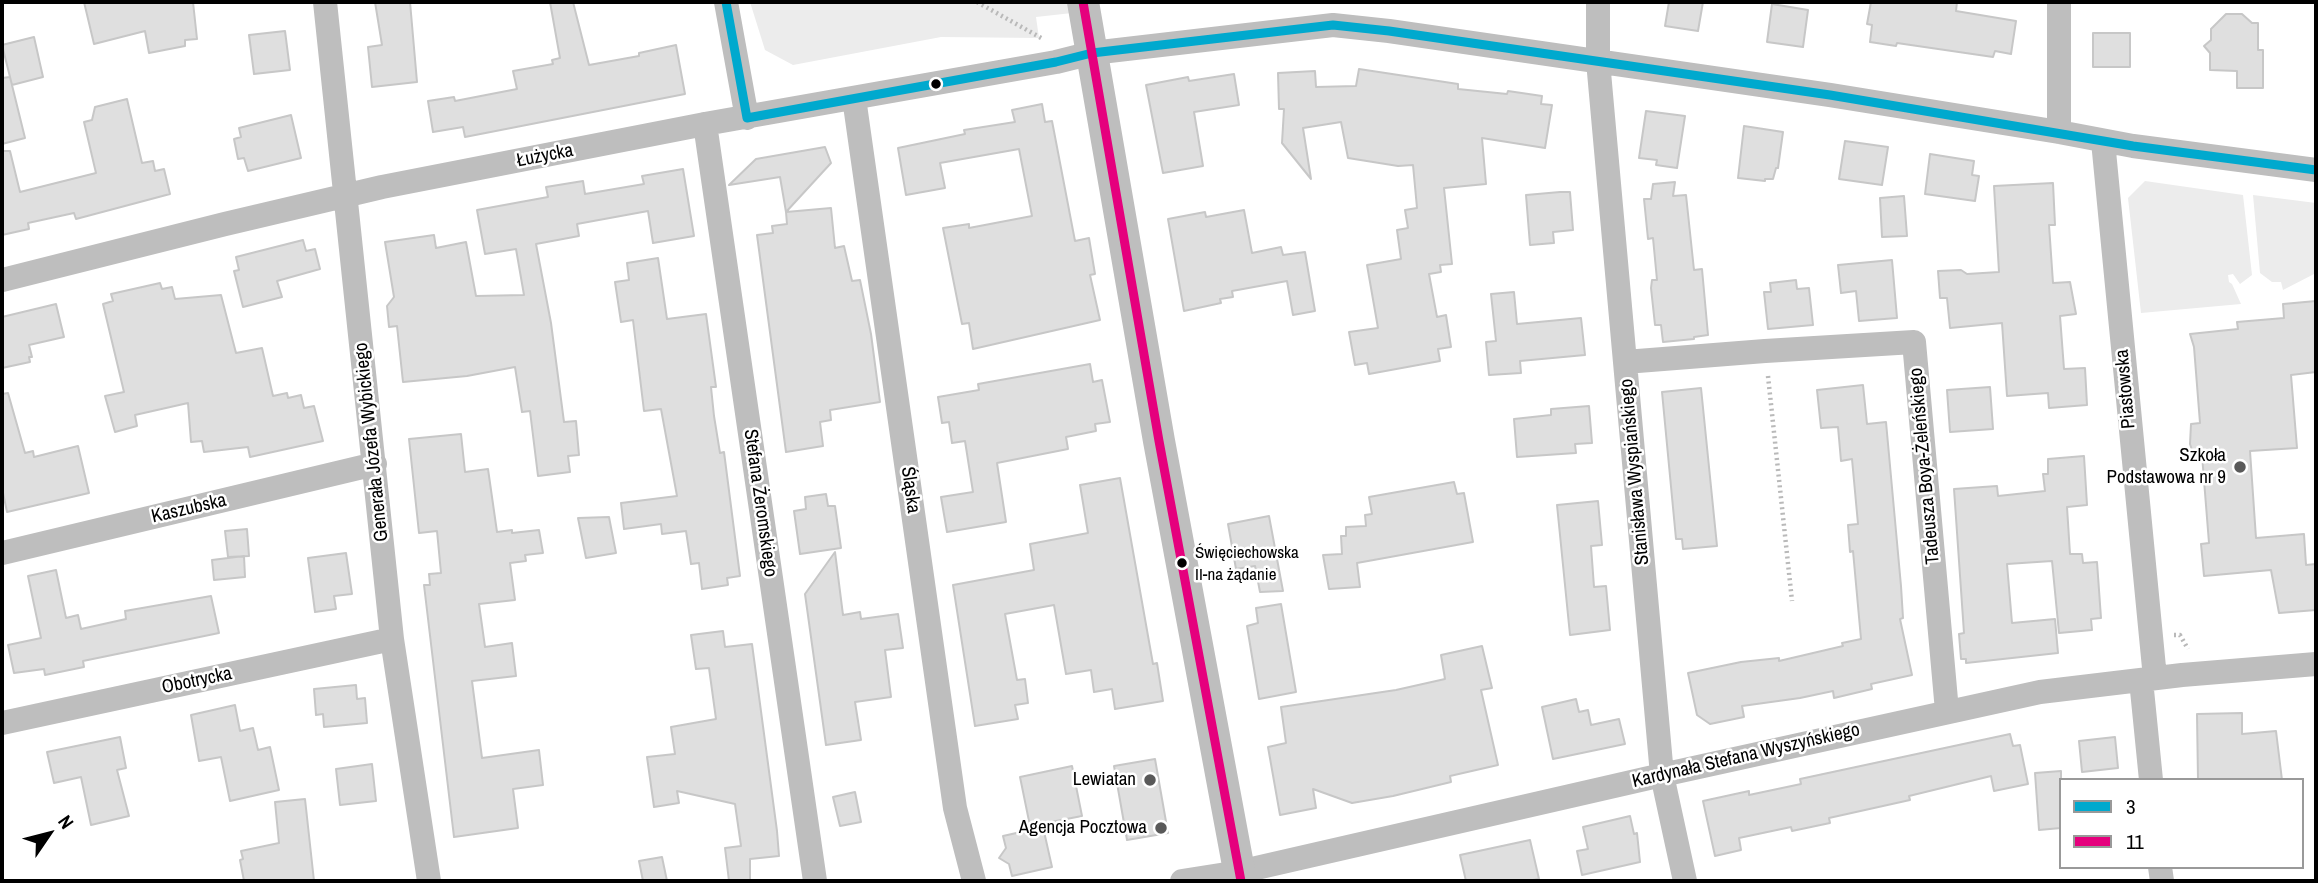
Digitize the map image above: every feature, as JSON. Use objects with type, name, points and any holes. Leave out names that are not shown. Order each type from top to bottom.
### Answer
[{"type":"street","name":"Generała Józefa Wybickiego","points":[[325,2],[393,639],[429,881]]},
{"type":"street","points":[[726,2],[747,117]]},
{"type":"street","points":[[1083,2],[1159,442],[1240,877]]},
{"type":"street","name":"Stanisława Wyspiańskiego","points":[[1598,2],[1598,61],[1662,775],[1685,881]]},
{"type":"street","points":[[2059,2],[2059,132]]},
{"type":"street","name":"Łużycka","points":[[2,280],[344,195],[705,124],[1092,53],[1332,13],[1389,31],[2059,132],[2103,141],[2316,170]]},
{"type":"street","name":"Śląska","points":[[854,98],[956,808],[974,881]]},
{"type":"street","name":"Stefana Żeromskiego","points":[[705,124],[815,881]]},
{"type":"street","name":"Piastowska","points":[[2103,141],[2148,679],[2151,778]]},
{"type":"street","name":"Tadeusza Boya-Żeleńskiego","points":[[1625,362],[1914,342],[1947,711]]},
{"type":"street","name":"Kaszubska","points":[[2,554],[375,464]]},
{"type":"street","name":"Obotrycka","points":[[2,723],[393,639]]},
{"type":"street","name":"Kardynała Stefana Wyszyńskiego","points":[[1182,881],[1240,877],[1662,775],[2040,692],[2316,664]]},
{"type":"path","points":[[976,2],[1053,45]]},
{"type":"path","points":[[1765,351],[1791,601]]},
{"type":"shaded area","points":[[750,2],[1070,2],[1072,13],[1036,17],[1039,38],[941,37],[793,65],[765,50]]},
{"type":"shaded area","points":[[2145,181],[2243,195],[2252,275],[2240,284],[2233,274],[2228,275],[2241,304],[2141,313],[2128,198]]},
{"type":"shaded area","points":[[2253,195],[2316,203],[2316,273],[2283,290],[2281,282],[2272,282],[2260,273]]},
{"type":"building","points":[[84,2],[193,2],[197,39],[185,40],[185,46],[149,53],[145,31],[94,44]]},
{"type":"building","points":[[375,2],[410,2],[417,82],[372,87],[368,47],[382,45]]},
{"type":"building","points":[[550,2],[573,2],[589,65],[639,56],[639,53],[676,45],[685,94],[465,137],[463,127],[433,132],[428,101],[454,97],[455,101],[517,89],[513,71],[553,64],[552,60],[560,58]]},
{"type":"building","points":[[1669,2],[1703,2],[1698,31],[1665,26]]},
{"type":"building","points":[[1871,2],[1957,2],[1956,11],[2016,21],[2011,54],[1995,51],[1993,57],[1897,43],[1896,46],[1870,42],[1872,25],[1867,24]]},
{"type":"building","points":[[1772,4],[1808,10],[1803,47],[1767,42]]},
{"type":"building","points":[[2226,14],[2242,14],[2252,23],[2258,23],[2258,50],[2263,50],[2263,88],[2237,88],[2237,71],[2210,70],[2210,53],[2204,46],[2211,40],[2211,29]]},
{"type":"building","points":[[285,31],[290,70],[254,74],[249,35]]},
{"type":"building","points":[[2093,33],[2130,33],[2130,67],[2093,67]]},
{"type":"building","points":[[34,37],[43,77],[12,85],[2,45]]},
{"type":"building","points":[[1359,69],[1458,84],[1458,89],[1507,94],[1508,91],[1542,96],[1541,104],[1552,105],[1545,148],[1482,138],[1486,184],[1444,188],[1452,264],[1440,265],[1441,272],[1429,274],[1437,317],[1446,315],[1451,347],[1438,349],[1440,361],[1369,374],[1367,363],[1355,365],[1349,332],[1378,328],[1367,265],[1401,259],[1397,230],[1408,228],[1405,210],[1417,208],[1413,165],[1398,166],[1348,158],[1341,122],[1303,128],[1311,179],[1282,143],[1284,109],[1279,109],[1278,73],[1315,71],[1316,87],[1356,86]]},
{"type":"building","points":[[1234,74],[1239,105],[1194,112],[1203,166],[1163,173],[1146,85],[1188,77],[1189,81]]},
{"type":"building","points":[[10,77],[25,138],[2,144],[2,78]]},
{"type":"building","points":[[127,99],[142,163],[153,161],[155,171],[164,169],[170,194],[76,219],[74,213],[28,223],[29,229],[2,235],[2,151],[10,151],[20,192],[96,173],[84,122],[92,120],[95,107]]},
{"type":"building","points":[[1042,104],[1045,122],[1052,121],[1075,241],[1089,238],[1095,274],[1090,275],[1100,320],[973,349],[969,323],[962,324],[943,228],[969,224],[969,228],[1032,216],[1019,149],[940,163],[945,188],[906,195],[898,148],[965,134],[964,130],[1015,122],[1012,110]]},
{"type":"building","points":[[1646,111],[1685,116],[1677,168],[1656,165],[1657,160],[1639,158]]},
{"type":"building","points":[[291,115],[301,158],[248,171],[244,158],[238,159],[234,139],[241,137],[239,128]]},
{"type":"building","points":[[1744,126],[1783,132],[1778,168],[1773,179],[1765,181],[1738,178]]},
{"type":"building","points":[[1845,141],[1888,147],[1882,185],[1839,179]]},
{"type":"building","points":[[825,147],[831,163],[786,212],[780,177],[729,185],[756,159]]},
{"type":"building","points":[[1930,154],[1974,161],[1972,175],[1979,176],[1975,201],[1925,194]]},
{"type":"building","points":[[683,169],[694,236],[653,243],[648,211],[577,224],[579,236],[536,244],[551,323],[564,422],[576,421],[579,455],[568,456],[570,472],[538,476],[530,411],[522,412],[515,367],[467,376],[403,382],[397,326],[389,327],[387,306],[394,297],[385,242],[434,235],[436,248],[466,242],[476,296],[524,295],[516,249],[485,254],[477,210],[548,197],[546,187],[583,181],[585,194],[644,184],[642,176]]},
{"type":"building","points":[[1675,182],[1673,196],[1686,195],[1694,270],[1702,269],[1708,335],[1663,342],[1661,325],[1655,325],[1651,288],[1652,280],[1657,280],[1653,238],[1648,239],[1644,199],[1651,199],[1653,184]]},
{"type":"building","points":[[2053,183],[2055,225],[2049,225],[2053,283],[2070,282],[2076,314],[2060,316],[2064,369],[2085,368],[2087,405],[2049,408],[2048,393],[2007,396],[2002,323],[1950,328],[1947,298],[1940,298],[1938,271],[1961,270],[1967,274],[1999,272],[1994,186]]},
{"type":"building","points":[[1570,192],[1573,230],[1553,232],[1554,243],[1530,245],[1526,195]]},
{"type":"building","points":[[1904,196],[1907,236],[1882,237],[1880,198]]},
{"type":"building","points":[[831,208],[835,248],[844,246],[852,281],[860,280],[871,334],[880,402],[830,410],[831,420],[820,422],[823,446],[786,452],[757,235],[773,233],[772,226],[787,224],[786,212]]},
{"type":"building","points":[[1244,210],[1252,253],[1281,247],[1283,255],[1305,252],[1315,311],[1293,315],[1287,281],[1232,291],[1233,297],[1220,299],[1221,303],[1184,311],[1168,219],[1205,212],[1206,217]]},
{"type":"building","points":[[303,240],[306,251],[315,249],[320,269],[277,281],[282,297],[243,307],[234,271],[239,270],[236,257]]},
{"type":"building","points":[[658,258],[667,319],[706,314],[716,387],[711,387],[714,416],[720,453],[724,452],[740,576],[727,578],[728,585],[702,589],[699,563],[691,564],[686,531],[662,534],[661,524],[624,529],[621,503],[677,496],[661,409],[644,411],[633,320],[621,322],[615,282],[629,280],[627,263]]},
{"type":"building","points":[[1892,260],[1897,318],[1859,321],[1856,291],[1841,293],[1838,265]]},
{"type":"building","points":[[1796,280],[1797,289],[1809,288],[1813,325],[1768,329],[1764,292],[1771,292],[1770,283]]},
{"type":"building","points":[[160,283],[162,289],[172,287],[175,299],[221,295],[236,353],[262,348],[273,396],[287,393],[288,398],[301,395],[304,408],[314,406],[323,441],[250,457],[248,447],[204,452],[202,441],[191,442],[188,403],[135,415],[137,426],[115,432],[105,396],[124,392],[103,304],[113,301],[111,294]]},
{"type":"building","points":[[1514,292],[1517,324],[1581,318],[1585,355],[1520,361],[1521,373],[1489,375],[1486,342],[1496,341],[1491,294]]},
{"type":"building","points":[[2316,301],[2316,372],[2291,375],[2297,448],[2250,451],[2256,538],[2304,534],[2306,565],[2316,564],[2316,610],[2279,613],[2271,570],[2204,576],[2201,544],[2209,543],[2202,455],[2194,456],[2190,444],[2191,424],[2200,423],[2194,347],[2190,334],[2238,329],[2237,322],[2284,318],[2283,304]]},
{"type":"building","points":[[56,304],[64,337],[29,345],[32,357],[29,357],[30,362],[2,368],[2,317]]},
{"type":"building","points":[[1090,364],[1093,382],[1102,380],[1110,422],[1095,424],[1096,431],[1066,437],[1068,449],[997,463],[1006,522],[947,532],[941,497],[973,492],[965,441],[952,443],[949,422],[942,423],[938,397],[979,390],[978,384]]},
{"type":"building","points":[[1863,385],[1867,424],[1886,422],[1901,586],[1903,618],[1900,619],[1912,675],[1871,684],[1872,689],[1834,698],[1833,691],[1742,706],[1744,717],[1710,724],[1697,715],[1688,673],[1741,662],[1779,658],[1779,661],[1861,639],[1848,525],[1858,524],[1852,459],[1841,461],[1838,427],[1821,428],[1817,390]]},
{"type":"building","points":[[1990,387],[1993,429],[1950,432],[1947,390]]},
{"type":"building","points":[[1701,388],[1717,546],[1683,549],[1682,539],[1676,539],[1662,392]]},
{"type":"building","points":[[8,393],[25,453],[33,451],[34,457],[78,446],[89,493],[7,512],[2,488],[2,394]]},
{"type":"building","points":[[1589,406],[1592,443],[1575,444],[1576,453],[1517,457],[1514,419],[1551,415],[1551,409]]},
{"type":"building","points":[[461,434],[465,472],[488,469],[497,532],[539,530],[543,553],[525,555],[526,561],[510,563],[515,600],[479,604],[485,647],[512,643],[516,676],[472,681],[482,758],[539,750],[543,785],[513,789],[518,828],[454,837],[424,585],[430,585],[429,574],[441,573],[437,531],[419,533],[409,439]]},
{"type":"building","points":[[2084,456],[2087,505],[2067,507],[2070,554],[2082,554],[2083,563],[2097,562],[2101,618],[2091,619],[2092,630],[2059,633],[2052,561],[2007,564],[2012,623],[2055,619],[2058,653],[1966,663],[1966,659],[1961,659],[1959,634],[1964,633],[1954,489],[1997,486],[1998,496],[2045,491],[2043,474],[2048,474],[2048,459]]},
{"type":"building","points":[[1120,478],[1153,664],[1157,663],[1163,701],[1115,709],[1112,689],[1094,692],[1091,670],[1066,674],[1054,605],[1005,614],[1017,680],[1025,679],[1028,703],[1015,705],[1018,719],[975,726],[953,585],[1034,570],[1030,544],[1088,533],[1080,485]]},
{"type":"building","points":[[1454,482],[1457,494],[1464,493],[1473,542],[1357,563],[1360,587],[1329,589],[1323,555],[1342,554],[1341,536],[1346,536],[1346,527],[1366,526],[1365,515],[1372,514],[1369,497]]},
{"type":"building","points":[[826,494],[828,506],[835,506],[841,548],[800,554],[794,511],[806,509],[805,497]]},
{"type":"building","points":[[1598,501],[1602,545],[1591,546],[1594,587],[1606,586],[1610,630],[1570,635],[1557,505]]},
{"type":"building","points":[[1269,516],[1283,591],[1260,592],[1255,566],[1236,569],[1228,524]]},
{"type":"building","points":[[609,517],[616,553],[586,558],[578,518]]},
{"type":"building","points":[[247,529],[249,556],[228,557],[225,531]]},
{"type":"building","points":[[835,552],[843,615],[860,612],[861,619],[898,614],[903,648],[885,650],[891,697],[855,702],[861,740],[826,745],[805,594]]},
{"type":"building","points":[[346,553],[352,594],[334,596],[336,609],[315,612],[308,558]]},
{"type":"building","points":[[244,556],[245,577],[214,580],[212,560]]},
{"type":"building","points":[[56,570],[66,618],[78,615],[81,629],[126,619],[125,611],[211,596],[219,633],[83,661],[84,667],[45,675],[44,669],[14,673],[8,645],[41,638],[28,576]]},
{"type":"building","points":[[1281,604],[1296,692],[1259,699],[1247,626],[1258,623],[1256,608]]},
{"type":"building","points":[[723,631],[725,647],[752,644],[777,831],[779,856],[750,859],[750,881],[729,881],[725,848],[741,846],[735,804],[677,791],[679,803],[654,807],[647,757],[675,754],[671,727],[716,719],[709,668],[696,669],[691,635]]},
{"type":"building","points":[[1482,646],[1492,688],[1481,690],[1498,765],[1450,776],[1451,782],[1352,803],[1313,789],[1316,808],[1280,815],[1268,747],[1286,743],[1281,707],[1396,690],[1445,679],[1441,655]]},
{"type":"building","points":[[356,685],[357,699],[365,698],[367,723],[324,727],[323,714],[316,715],[314,689]]},
{"type":"building","points":[[1576,699],[1579,712],[1588,710],[1591,725],[1619,719],[1625,744],[1553,759],[1542,707]]},
{"type":"building","points":[[235,705],[240,731],[253,728],[258,750],[270,747],[279,790],[230,801],[221,757],[199,761],[191,715]]},
{"type":"building","points":[[2242,713],[2242,734],[2276,731],[2282,778],[2198,778],[2197,714]]},
{"type":"building","points":[[2010,734],[2013,746],[2020,745],[2028,784],[1994,791],[1991,776],[1909,796],[1910,800],[1829,818],[1830,823],[1792,831],[1791,827],[1739,838],[1741,850],[1715,856],[1703,801],[1801,784],[1800,779]]},
{"type":"building","points":[[120,737],[126,768],[117,770],[129,816],[91,825],[81,777],[54,783],[47,752]]},
{"type":"building","points":[[2115,737],[2118,768],[2082,772],[2079,741]]},
{"type":"building","points":[[1155,759],[1168,833],[1127,840],[1114,766]]},
{"type":"building","points":[[372,764],[376,801],[340,805],[336,769]]},
{"type":"building","points":[[1072,766],[1082,816],[1030,826],[1020,777]]},
{"type":"building","points":[[2061,771],[2059,828],[2039,830],[2035,773]]},
{"type":"building","points":[[855,792],[861,822],[840,826],[833,797]]},
{"type":"building","points":[[305,799],[314,881],[244,881],[241,851],[279,843],[275,802]]},
{"type":"building","points":[[1630,816],[1634,834],[1637,833],[1640,862],[1582,875],[1577,851],[1588,849],[1583,827]]},
{"type":"building","points":[[1043,827],[1052,867],[1012,876],[1009,864],[999,858],[1006,848],[1003,836]]},
{"type":"building","points":[[1530,840],[1539,879],[1466,881],[1460,855]]},
{"type":"building","points":[[662,857],[667,881],[643,881],[639,861]]},
{"type":"transit line","name":"3","points":[[726,2],[747,118]]},
{"type":"transit line","name":"11","points":[[1083,2],[1159,441],[1241,881]]},
{"type":"transit line","name":"3","points":[[747,118],[1056,62],[1092,53],[1333,25],[1830,95],[2133,146],[2316,170]]},
{"type":"place","name":"Szkoła Podstawowa nr 9","points":[[2240,467]]},
{"type":"place","name":"Święciechowska II-na żądanie","points":[[1182,563]]},
{"type":"place","name":"Lewiatan","points":[[1150,780]]},
{"type":"place","name":"Agencja Pocztowa","points":[[1161,828]]}]
